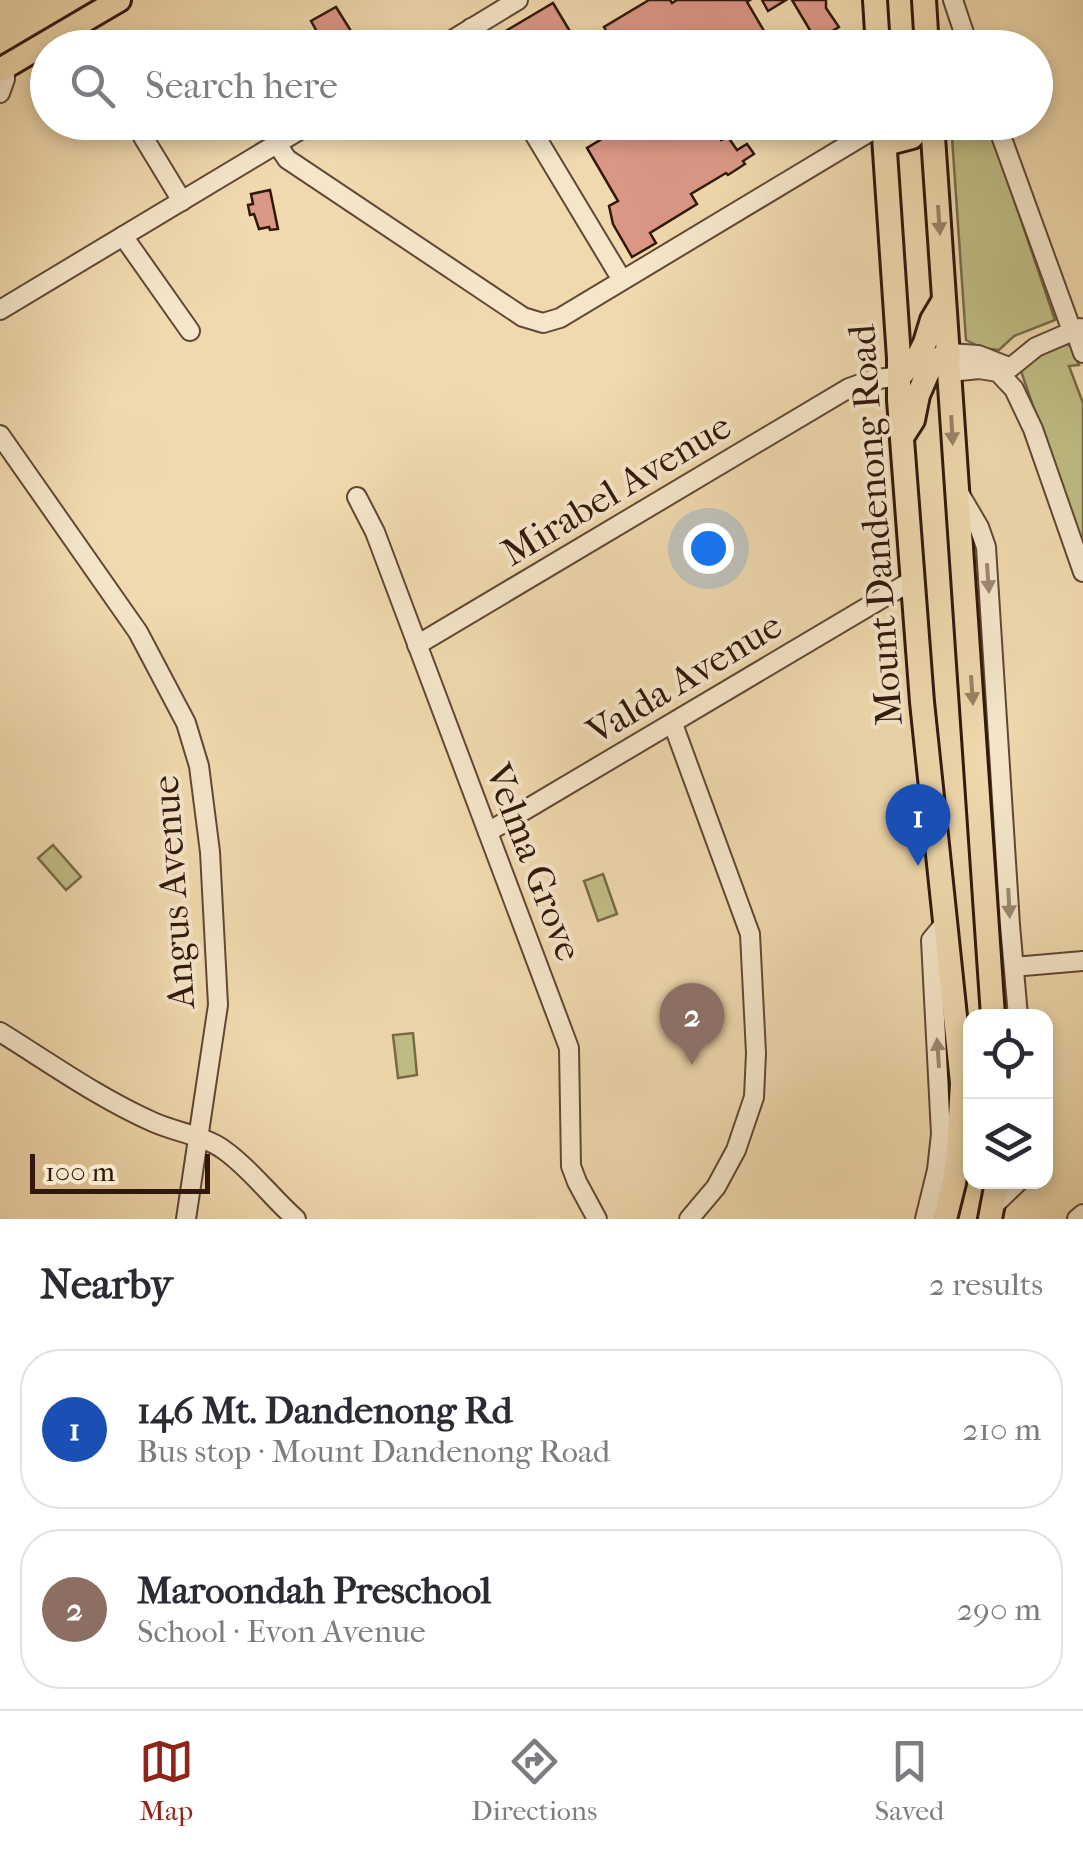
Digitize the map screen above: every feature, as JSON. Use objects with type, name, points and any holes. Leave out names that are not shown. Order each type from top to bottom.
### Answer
[{"type":"main road","points":[[69,30],[119,0]]},
{"type":"main road","points":[[875,0],[877,30]]},
{"type":"main road","points":[[924,0],[926,30]]},
{"type":"main road","points":[[2,69],[30,53]]},
{"type":"main road","name":"Mount Dandenong Road","points":[[886,140],[924,364],[956,488],[994,1009]]},
{"type":"main road","name":"Mount Dandenong Road","points":[[933,140],[944,300],[924,364],[899,400],[926,751],[962,1083],[958,1152],[945,1219]]},
{"type":"street","points":[[468,30],[518,0]]},
{"type":"street","points":[[954,0],[963,30]]},
{"type":"street","points":[[76,26],[78,30]]},
{"type":"street","points":[[0,92],[5,80],[2,69]]},
{"type":"street","points":[[145,140],[182,201]]},
{"type":"street","points":[[0,310],[284,140]]},
{"type":"street","points":[[538,140],[622,280]]},
{"type":"street","points":[[277,144],[287,159],[534,322],[543,324],[560,318],[856,140]]},
{"type":"street","points":[[1003,140],[1083,353]]},
{"type":"street","points":[[123,236],[190,331]]},
{"type":"street","points":[[1002,368],[1077,329]]},
{"type":"street","points":[[924,364],[970,354],[1002,368],[1022,401],[1083,572]]},
{"type":"street","name":"Mirabel Avenue","points":[[417,645],[849,388],[924,364]]},
{"type":"street","name":"Angus Avenue","points":[[0,435],[138,632],[186,723],[199,766],[210,852],[218,1005],[186,1219]]},
{"type":"street","name":"Mount Dandenong Road","points":[[956,488],[986,547],[1017,1009]]},
{"type":"street","name":"Velma Grove","points":[[357,497],[375,532],[569,1048],[571,1166],[596,1219]]},
{"type":"street","name":"Valda Avenue","points":[[488,832],[913,580]]},
{"type":"street","points":[[672,724],[750,934],[756,1053],[754,1097],[736,1150],[716,1187],[688,1219]]},
{"type":"street","name":"Mount Dandenong Road","points":[[925,1219],[942,1134],[931,940],[946,922]]},
{"type":"street","points":[[1014,966],[1083,961]]},
{"type":"street","points":[[0,1032],[130,1111],[212,1142],[296,1219]]},
{"type":"street","points":[[992,1213],[1012,1189]]},
{"type":"street","points":[[1077,1219],[1083,1214]]},
{"type":"shaded area","points":[[952,140],[994,140],[1055,320],[1014,336],[999,350],[982,348],[966,340]]},
{"type":"shaded area","points":[[1063,343],[1071,346],[1079,365],[1069,366],[1083,403],[1083,551],[1021,371],[1032,359]]},
{"type":"shaded area","points":[[53,845],[81,877],[66,890],[38,858]]},
{"type":"shaded area","points":[[603,874],[617,914],[598,921],[584,881]]},
{"type":"shaded area","points":[[413,1033],[417,1075],[398,1078],[393,1035]]},
{"type":"building","points":[[649,0],[750,0],[747,2],[763,30],[606,30],[604,27]]},
{"type":"building","points":[[762,0],[786,0],[768,11]]},
{"type":"building","points":[[792,0],[826,0],[826,8],[839,27],[810,30]]},
{"type":"building","points":[[553,3],[569,30],[507,30]]},
{"type":"building","points":[[336,7],[350,30],[316,30],[311,21]]},
{"type":"building","points":[[600,140],[730,140],[737,150],[747,144],[754,154],[728,175],[691,194],[697,204],[650,233],[656,243],[632,257],[613,224],[609,206],[618,201],[587,148]]},
{"type":"building","points":[[270,190],[278,229],[259,229],[254,214],[250,215],[251,194]]},
{"type":"place","name":"146 Mt. Dandenong Rd","points":[[918,866]]},
{"type":"place","name":"Maroondah Preschool","points":[[692,1065]]}]
